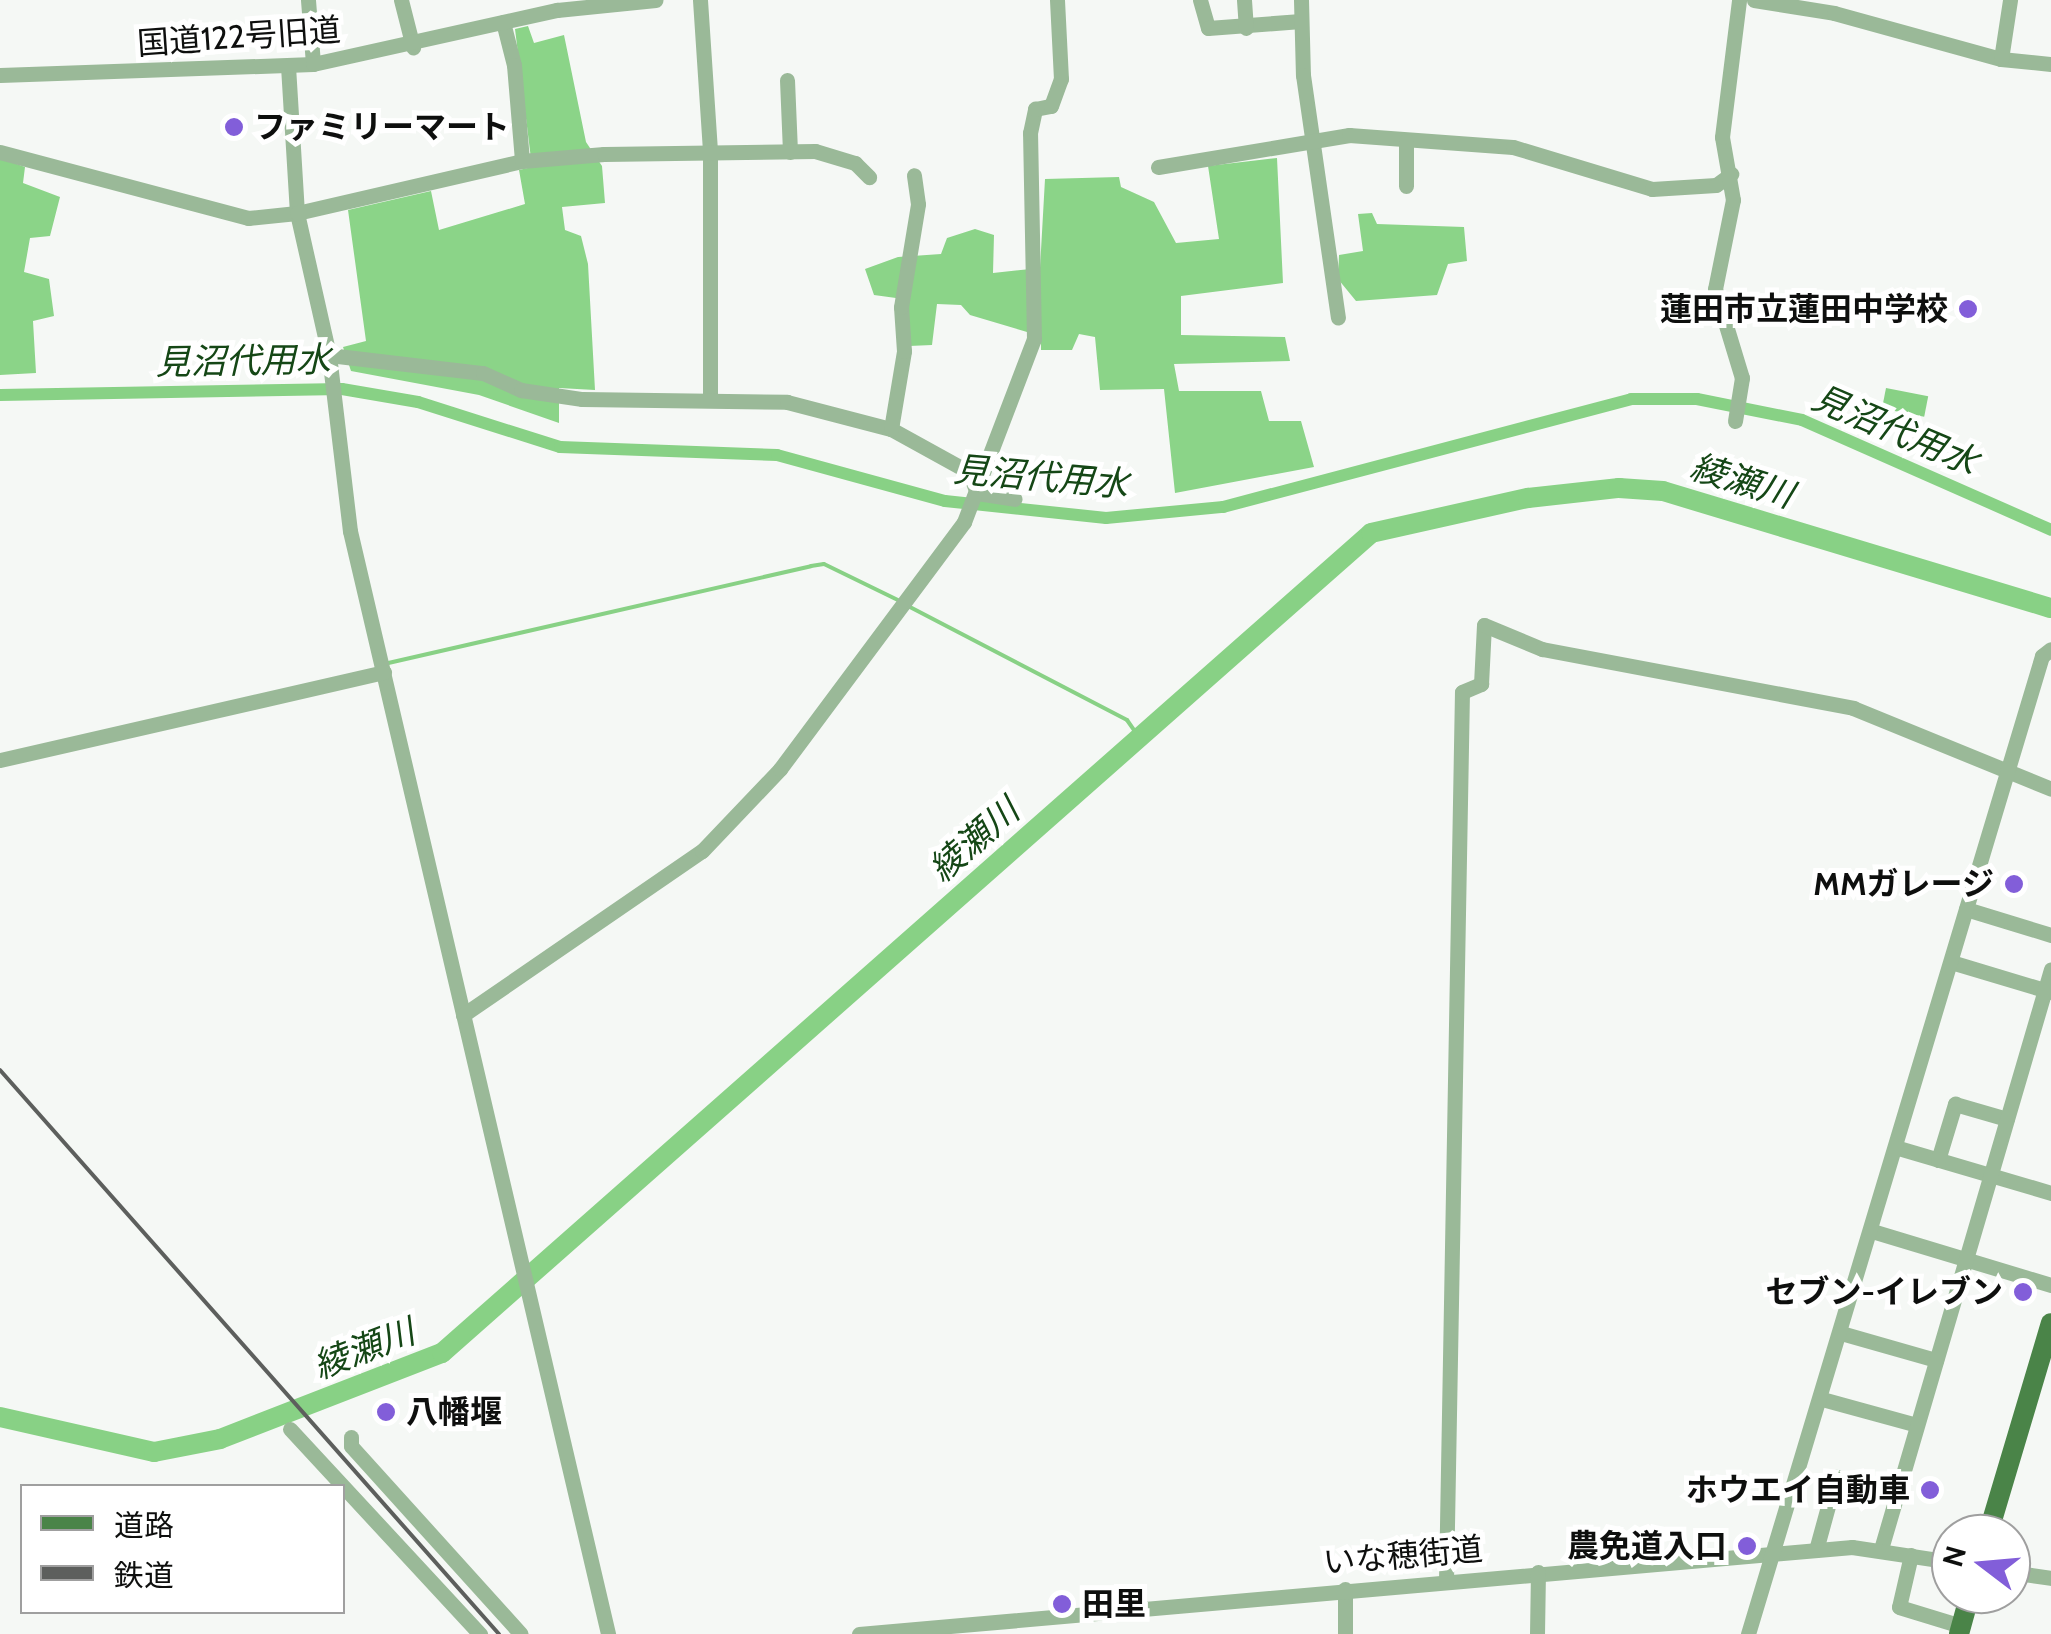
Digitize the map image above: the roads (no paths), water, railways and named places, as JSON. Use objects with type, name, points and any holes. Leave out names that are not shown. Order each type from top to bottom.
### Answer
[{"type":"main road","points":[[1994,1514],[2051,1323]]},
{"type":"street","points":[[308,0],[313,64]]},
{"type":"street","points":[[401,0],[413,47]]},
{"type":"street","name":"国道122号旧道","points":[[0,74],[313,64],[413,47],[503,22],[654,0]]},
{"type":"street","points":[[700,0],[710,152],[710,397]]},
{"type":"street","points":[[463,1014],[716,838],[850,680],[973,502],[1034,339],[1030,133],[1035,109],[1051,106],[1062,79],[1057,0]]},
{"type":"street","points":[[1200,0],[1208,28],[1301,21]]},
{"type":"street","points":[[1244,0],[1246,28]]},
{"type":"street","points":[[1301,0],[1310,139],[1338,318]]},
{"type":"street","points":[[1737,410],[1740,367],[1716,288],[1730,228],[1731,174],[1722,137],[1739,0]]},
{"type":"street","points":[[1754,0],[1835,6],[2001,59],[2051,64]]},
{"type":"street","points":[[2001,59],[2010,0]]},
{"type":"street","points":[[503,22],[514,65],[522,161]]},
{"type":"street","points":[[288,66],[297,213],[330,354],[350,531],[517,1259],[530,1299],[608,1634]]},
{"type":"street","points":[[787,80],[790,152]]},
{"type":"street","points":[[1158,167],[1310,139],[1513,147],[1652,189],[1716,185],[1731,174]]},
{"type":"street","points":[[1406,141],[1406,186]]},
{"type":"street","points":[[0,152],[219,214],[297,213],[522,161],[790,152],[842,158],[869,177]]},
{"type":"street","points":[[891,429],[904,351],[901,307],[918,204],[914,175]]},
{"type":"street","points":[[330,354],[483,373],[521,390],[582,399],[710,397],[787,402],[891,429],[969,472],[973,502]]},
{"type":"street","points":[[973,502],[1015,499]]},
{"type":"street","points":[[1446,1581],[1462,692],[1481,684],[1484,625],[1542,649],[1853,708],[1923,732],[2008,776],[2051,789]]},
{"type":"street","points":[[1748,1634],[1842,1334],[2042,656],[2051,648]]},
{"type":"street","points":[[0,760],[384,672]]},
{"type":"street","points":[[1966,909],[2051,935]]},
{"type":"street","points":[[1951,962],[2048,991]]},
{"type":"street","points":[[1880,1549],[2048,991],[2051,969]]},
{"type":"street","points":[[1938,1160],[1955,1104],[2007,1119]]},
{"type":"street","points":[[1895,1147],[2051,1193]]},
{"type":"street","points":[[1872,1231],[2051,1285]]},
{"type":"street","points":[[1842,1334],[1936,1360]]},
{"type":"street","points":[[1822,1399],[1917,1425]]},
{"type":"street","points":[[290,1429],[341,1484]]},
{"type":"street","points":[[351,1438],[350,1446],[521,1634]]},
{"type":"street","points":[[1816,1550],[1836,1477],[1896,1494]]},
{"type":"street","points":[[345,1488],[480,1634]]},
{"type":"street","name":"いな穂街道","points":[[859,1634],[1773,1553],[1880,1549],[1931,1558]]},
{"type":"street","points":[[1911,1554],[1898,1607],[1960,1630]]},
{"type":"street","points":[[1537,1634],[1538,1572]]},
{"type":"street","points":[[1345,1589],[1346,1634]]},
{"type":"street","points":[[1052,1614],[1052,1634]]},
{"type":"waterway","name":"見沼代用水","points":[[0,395],[342,389],[418,402],[560,447],[777,455],[945,501],[1106,518],[1223,507],[1631,399],[1697,399],[1802,420],[2051,530]]},
{"type":"waterway","name":"綾瀬川","points":[[0,1417],[154,1452],[220,1439],[442,1353],[1371,533],[1528,498],[1619,488],[1663,491],[2051,608]]},
{"type":"waterway","points":[[384,664],[824,564],[900,601]]},
{"type":"waterway","points":[[908,606],[1127,720],[1138,736]]},
{"type":"railway","points":[[0,1070],[499,1634]]},
{"type":"place","name":"ファミリーマート","points":[[234,127]]},
{"type":"place","name":"蓮田市立蓮田中学校","points":[[1968,309]]},
{"type":"place","name":"MMガレージ","points":[[2014,884]]},
{"type":"place","name":"セブン-イレブン","points":[[2023,1292]]},
{"type":"place","name":"八幡堰","points":[[386,1412]]},
{"type":"place","name":"ホウエイ自動車","points":[[1930,1490]]},
{"type":"place","name":"農免道入口","points":[[1747,1546]]},
{"type":"place","name":"田里","points":[[1062,1604]]}]
